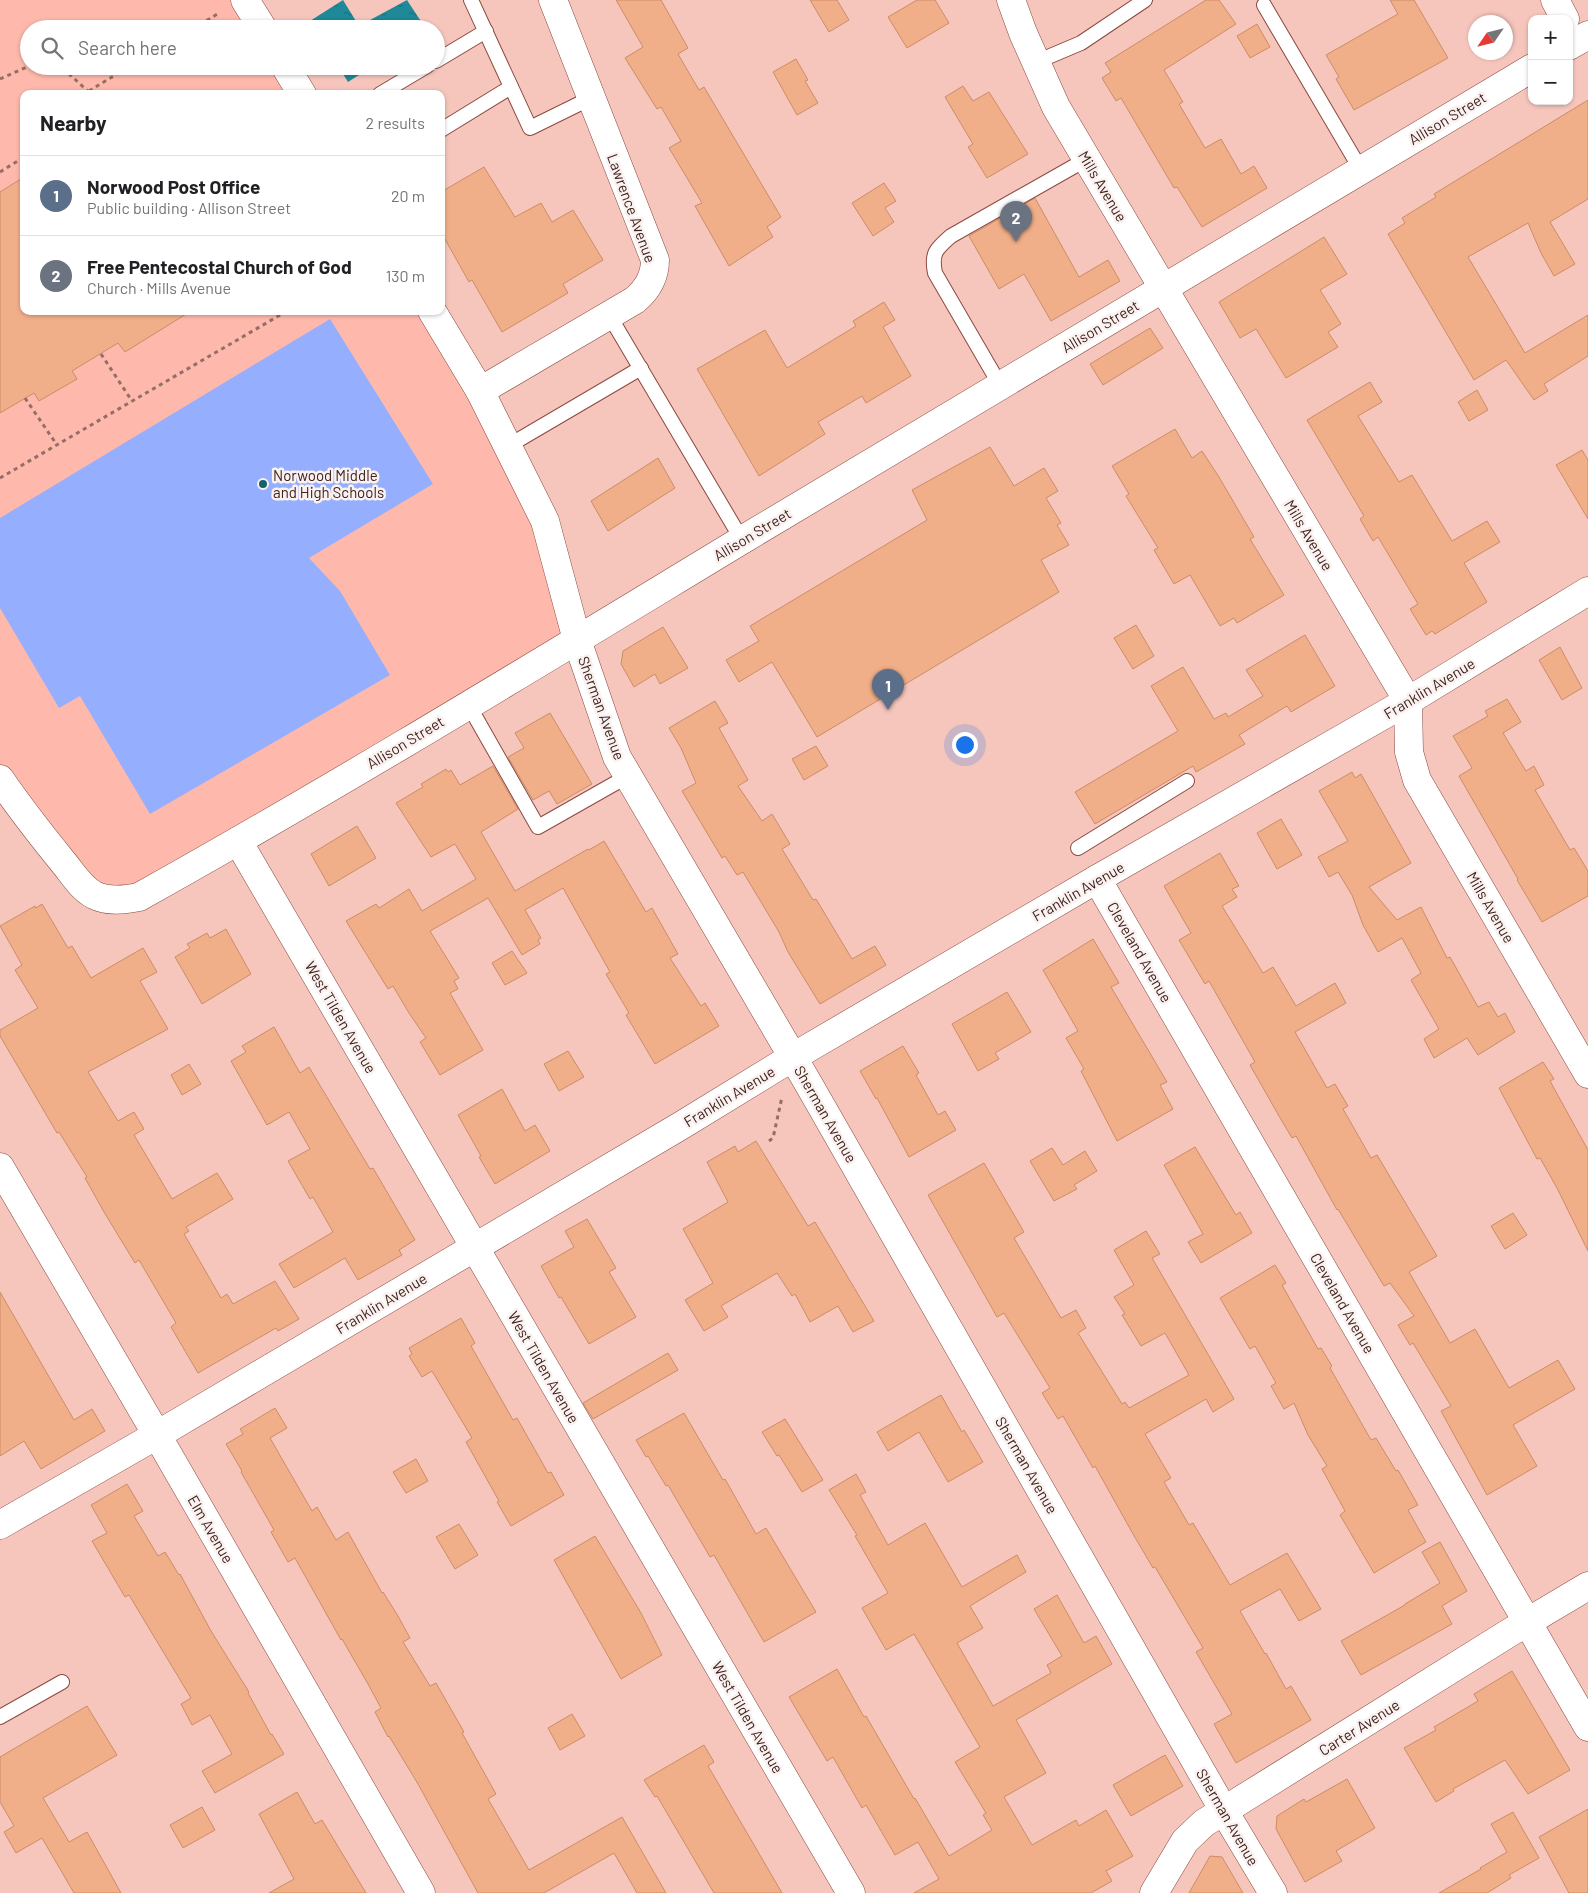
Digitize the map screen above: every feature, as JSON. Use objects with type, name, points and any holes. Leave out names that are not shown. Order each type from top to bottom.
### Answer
[{"type":"street","points":[[245,0],[257,20]]},
{"type":"street","name":"Lawrence Avenue","points":[[480,390],[642,294],[652,278],[654,260],[553,0]]},
{"type":"street","name":"Mills Avenue","points":[[1011,0],[1022,33],[1056,107],[1408,701],[1409,752],[1417,780],[1588,1074]]},
{"type":"street","points":[[1555,0],[1574,33]]},
{"type":"street","name":"Allison Street","points":[[0,780],[78,883],[102,898],[121,900],[139,897],[238,841],[577,640],[1528,70]]},
{"type":"street","points":[[290,75],[300,90]]},
{"type":"street","name":"Sherman Avenue","points":[[434,315],[480,390],[545,521],[577,640],[617,757],[793,1057],[1224,1811],[1273,1893]]},
{"type":"street","name":"Franklin Avenue","points":[[0,1525],[475,1248],[793,1057],[1097,879],[1408,701],[1588,591]]},
{"type":"street","name":"West Tilden Avenue","points":[[238,841],[851,1893]]},
{"type":"street","name":"Cleveland Avenue","points":[[1097,879],[1588,1727]]},
{"type":"street","name":"Elm Avenue","points":[[0,1167],[157,1435],[420,1893]]},
{"type":"street","name":"Carter Avenue","points":[[1154,1893],[1185,1841],[1204,1823],[1588,1586]]},
{"type":"lane","points":[[471,0],[530,128],[591,98]]},
{"type":"lane","points":[[1036,62],[1081,43],[1145,0]]},
{"type":"lane","points":[[1264,6],[1361,170]]},
{"type":"lane","points":[[445,56],[486,32]]},
{"type":"lane","points":[[387,90],[412,75]]},
{"type":"lane","points":[[445,128],[511,87]]},
{"type":"lane","points":[[1000,385],[935,273],[932,260],[937,248],[951,236],[1087,160]]},
{"type":"lane","points":[[609,315],[742,540]]},
{"type":"lane","points":[[508,446],[641,368]]},
{"type":"lane","points":[[468,704],[538,827],[628,776]]},
{"type":"lane","points":[[1078,848],[1187,781]]},
{"type":"lane","points":[[0,1717],[62,1682]]},
{"type":"path","points":[[208,20],[219,13]]},
{"type":"path","points":[[0,79],[20,70]]},
{"type":"path","points":[[70,75],[88,90]]},
{"type":"path","points":[[93,90],[116,75]]},
{"type":"path","points":[[0,172],[20,160]]},
{"type":"path","points":[[0,478],[280,315]]},
{"type":"path","points":[[101,354],[132,402]]},
{"type":"path","points":[[25,398],[57,445]]},
{"type":"path","points":[[769,1141],[773,1138],[782,1097]]},
{"type":"shaded area","name":"Norwood Middle and High Schools","points":[[0,0],[245,0],[257,20],[20,20],[20,75],[290,75],[300,90],[20,90],[20,315],[434,315],[480,391],[577,640],[238,841],[102,898],[0,779]]},
{"type":"shaded area","points":[[330,319],[433,484],[309,558],[340,591],[390,675],[150,814],[80,696],[59,708],[0,608],[0,518]]},
{"type":"water","points":[[343,0],[355,20],[312,20]]},
{"type":"water","points":[[407,0],[420,20],[370,20]]},
{"type":"water","points":[[344,75],[359,75],[348,82]]},
{"type":"building","points":[[616,0],[661,0],[688,48],[678,54],[699,90],[704,87],[781,217],[767,227],[773,237],[729,266],[695,206],[702,203],[669,148],[681,141],[661,107],[657,109],[625,58],[643,47]]},
{"type":"building","points":[[810,0],[837,0],[849,20],[829,32]]},
{"type":"building","points":[[917,0],[935,0],[949,23],[907,48],[888,17]]},
{"type":"building","points":[[1206,0],[1219,0],[1236,24],[1164,70],[1183,102],[1179,104],[1205,148],[1221,139],[1241,174],[1254,166],[1267,188],[1202,227],[1177,187],[1174,188],[1121,98],[1116,101],[1102,78],[1111,72],[1105,63]]},
{"type":"building","points":[[1390,0],[1414,0],[1448,58],[1354,110],[1336,79],[1339,77],[1326,55],[1398,14]]},
{"type":"building","points":[[1257,24],[1270,47],[1250,58],[1237,36]]},
{"type":"building","points":[[796,59],[808,80],[805,81],[818,103],[797,115],[773,72]]},
{"type":"building","points":[[963,86],[973,101],[989,92],[1028,154],[987,178],[968,147],[973,144],[945,97]]},
{"type":"building","points":[[1588,100],[1588,199],[1550,222],[1575,264],[1554,276],[1541,253],[1528,223],[1468,257],[1525,353],[1588,315],[1588,356],[1544,384],[1548,391],[1534,400],[1506,360],[1474,380],[1388,234],[1405,223],[1402,218],[1436,197],[1434,194]]},
{"type":"building","points":[[484,167],[515,217],[541,203],[552,222],[573,210],[603,260],[563,284],[568,293],[502,332],[472,280],[469,282],[445,239],[445,190]]},
{"type":"building","points":[[20,180],[20,315],[185,315],[125,352],[118,343],[72,371],[77,379],[39,401],[34,393],[0,413],[0,192]]},
{"type":"building","points":[[884,183],[896,201],[885,208],[894,222],[873,236],[852,203]]},
{"type":"building","points":[[1035,198],[1079,277],[1108,260],[1120,281],[1051,321],[1024,274],[999,289],[969,236]]},
{"type":"building","points":[[1324,237],[1347,274],[1320,290],[1341,324],[1328,332],[1338,347],[1286,378],[1256,329],[1240,338],[1219,302]]},
{"type":"building","points":[[884,302],[895,320],[883,327],[911,376],[866,403],[862,396],[818,422],[825,434],[759,476],[697,369],[765,330],[787,368],[856,326],[853,321]]},
{"type":"building","points":[[1150,328],[1163,348],[1103,385],[1090,364]]},
{"type":"building","points":[[1370,382],[1382,402],[1358,416],[1399,482],[1412,475],[1452,541],[1487,521],[1500,542],[1464,563],[1487,602],[1435,634],[1432,631],[1426,635],[1410,609],[1418,604],[1378,537],[1373,541],[1360,519],[1364,516],[1307,420]]},
{"type":"building","points":[[1477,390],[1488,410],[1469,421],[1458,402]]},
{"type":"building","points":[[1175,429],[1192,458],[1202,451],[1254,537],[1250,539],[1284,595],[1237,623],[1234,618],[1220,626],[1190,575],[1174,584],[1154,550],[1158,548],[1126,496],[1129,494],[1112,466]]},
{"type":"building","points":[[990,447],[1014,486],[1044,468],[1058,491],[1046,498],[1061,523],[1057,525],[1069,545],[1041,560],[1059,592],[817,737],[772,662],[739,682],[726,660],[759,641],[750,626],[927,520],[912,490]]},
{"type":"building","points":[[1582,450],[1588,460],[1588,519],[1556,465]]},
{"type":"building","points":[[658,458],[675,488],[608,531],[591,501]]},
{"type":"building","points":[[1136,625],[1154,656],[1133,669],[1114,638]]},
{"type":"building","points":[[663,627],[688,668],[660,684],[655,674],[634,687],[621,664],[623,651]]},
{"type":"building","points":[[1305,635],[1335,686],[1291,712],[1287,706],[1239,735],[1245,744],[1196,772],[1193,766],[1095,824],[1075,792],[1178,731],[1151,686],[1183,667],[1214,719],[1226,713],[1228,717],[1263,696],[1246,670]]},
{"type":"building","points":[[1560,647],[1582,688],[1562,700],[1539,660]]},
{"type":"building","points":[[1507,699],[1521,722],[1503,733],[1526,771],[1534,766],[1544,785],[1535,790],[1570,850],[1574,848],[1588,871],[1588,896],[1542,922],[1459,776],[1472,768],[1453,736],[1488,716],[1485,711]]},
{"type":"building","points":[[715,701],[728,723],[719,728],[748,780],[738,786],[762,821],[772,814],[790,844],[782,849],[813,900],[816,899],[852,959],[875,946],[886,965],[820,1004],[743,872],[737,875],[725,856],[722,858],[682,791],[696,783],[681,748],[669,728]]},
{"type":"building","points":[[550,713],[592,784],[557,804],[549,791],[533,800],[508,757],[524,748],[515,733]]},
{"type":"building","points":[[816,746],[828,766],[804,780],[792,759]]},
{"type":"building","points":[[493,766],[518,809],[481,832],[515,891],[604,841],[646,912],[652,908],[678,954],[670,958],[701,1006],[705,1003],[719,1026],[655,1064],[626,1015],[629,1013],[606,974],[610,972],[563,888],[525,910],[541,938],[538,940],[540,944],[522,955],[488,898],[430,931],[459,978],[454,981],[458,989],[450,993],[483,1050],[440,1075],[420,1042],[426,1038],[393,986],[388,989],[346,921],[376,904],[379,908],[409,889],[422,911],[476,879],[455,844],[431,857],[396,803],[423,787],[421,784],[446,769],[448,772],[451,770],[460,785]]},
{"type":"building","points":[[1352,772],[1355,778],[1361,774],[1411,863],[1369,887],[1397,920],[1421,907],[1447,958],[1450,957],[1478,1007],[1489,1002],[1498,1017],[1505,1013],[1515,1032],[1478,1055],[1467,1038],[1434,1058],[1424,1039],[1439,1029],[1411,980],[1421,973],[1402,938],[1378,952],[1363,925],[1352,895],[1338,872],[1329,877],[1318,857],[1348,841],[1319,791]]},
{"type":"building","points":[[1281,819],[1302,855],[1277,869],[1257,833]]},
{"type":"building","points":[[357,826],[376,858],[329,886],[311,854]]},
{"type":"building","points":[[1220,853],[1239,886],[1232,889],[1237,897],[1222,906],[1263,973],[1273,967],[1296,1006],[1335,983],[1346,1003],[1295,1032],[1327,1088],[1335,1084],[1348,1106],[1343,1109],[1371,1158],[1377,1155],[1437,1256],[1409,1272],[1450,1343],[1475,1329],[1509,1388],[1558,1360],[1575,1389],[1513,1425],[1537,1466],[1487,1495],[1441,1411],[1451,1406],[1413,1343],[1410,1345],[1398,1325],[1414,1316],[1390,1283],[1384,1286],[1337,1210],[1296,1136],[1292,1138],[1279,1116],[1250,1065],[1255,1062],[1209,981],[1205,984],[1179,940],[1191,933],[1164,886]]},
{"type":"building","points":[[42,904],[68,948],[72,946],[91,978],[143,948],[157,972],[140,981],[168,1029],[88,1072],[118,1121],[134,1112],[144,1129],[134,1135],[172,1199],[217,1173],[233,1199],[186,1227],[189,1231],[184,1234],[221,1298],[227,1294],[233,1304],[275,1281],[299,1319],[278,1331],[276,1328],[198,1373],[171,1327],[176,1323],[139,1260],[135,1263],[85,1178],[87,1177],[59,1132],[57,1133],[0,1036],[0,1030],[38,1008],[15,970],[22,965],[0,926]]},
{"type":"building","points":[[226,929],[251,974],[202,1004],[175,957],[190,948],[187,944],[207,933],[210,938]]},
{"type":"building","points":[[1093,939],[1119,983],[1111,987],[1167,1082],[1160,1085],[1173,1109],[1117,1141],[1081,1071],[1084,1069],[1066,1038],[1078,1031],[1043,970]]},
{"type":"building","points":[[512,951],[527,973],[505,985],[492,963]]},
{"type":"building","points":[[1007,992],[1031,1032],[995,1053],[999,1059],[978,1071],[952,1024]]},
{"type":"building","points":[[274,1027],[300,1073],[309,1067],[370,1169],[373,1168],[415,1240],[399,1250],[402,1255],[358,1280],[345,1258],[294,1288],[279,1264],[333,1232],[313,1197],[310,1199],[288,1161],[310,1149],[289,1112],[267,1125],[231,1061],[246,1052],[242,1046]]},
{"type":"building","points":[[903,1046],[919,1073],[916,1075],[938,1115],[945,1111],[956,1130],[909,1157],[860,1071]]},
{"type":"building","points":[[568,1051],[584,1077],[559,1091],[544,1064]]},
{"type":"building","points":[[1543,1062],[1554,1079],[1550,1081],[1588,1150],[1588,1251],[1557,1188],[1540,1158],[1537,1159],[1499,1088]]},
{"type":"building","points":[[189,1064],[201,1084],[182,1095],[171,1075]]},
{"type":"building","points":[[502,1089],[525,1131],[535,1125],[550,1151],[495,1184],[458,1115]]},
{"type":"building","points":[[756,1141],[808,1226],[815,1222],[874,1321],[853,1332],[838,1306],[810,1322],[795,1294],[792,1296],[777,1273],[721,1306],[728,1317],[704,1331],[685,1300],[713,1283],[683,1229],[728,1202],[707,1162],[735,1146],[738,1152]]},
{"type":"building","points":[[1195,1147],[1236,1215],[1240,1212],[1252,1233],[1201,1263],[1188,1242],[1203,1234],[1164,1165]]},
{"type":"building","points":[[1052,1148],[1063,1165],[1085,1151],[1097,1171],[1074,1185],[1077,1189],[1054,1201],[1030,1161]]},
{"type":"building","points":[[984,1163],[1024,1232],[1014,1238],[1061,1318],[1076,1310],[1086,1328],[1078,1333],[1122,1404],[1125,1402],[1129,1408],[1189,1375],[1165,1333],[1141,1346],[1122,1315],[1125,1314],[1114,1297],[1134,1285],[1114,1250],[1146,1231],[1160,1254],[1152,1258],[1234,1399],[1213,1412],[1206,1399],[1145,1434],[1171,1478],[1164,1482],[1189,1525],[1193,1523],[1230,1585],[1287,1553],[1321,1609],[1299,1621],[1280,1589],[1240,1611],[1286,1689],[1291,1686],[1311,1720],[1236,1763],[1214,1724],[1232,1714],[1196,1652],[1203,1648],[1155,1567],[1153,1568],[1095,1466],[1093,1468],[1063,1416],[1058,1419],[1042,1393],[1050,1388],[1004,1313],[997,1317],[928,1195]]},
{"type":"building","points":[[1513,1213],[1527,1235],[1505,1249],[1491,1226]]},
{"type":"building","points":[[587,1219],[616,1268],[609,1272],[636,1317],[589,1344],[541,1266],[574,1247],[565,1231]]},
{"type":"building","points":[[1275,1265],[1286,1283],[1282,1285],[1318,1349],[1321,1348],[1332,1366],[1330,1368],[1371,1440],[1376,1438],[1396,1471],[1398,1470],[1418,1505],[1408,1510],[1426,1542],[1374,1573],[1340,1515],[1345,1511],[1322,1469],[1327,1466],[1308,1435],[1294,1403],[1284,1409],[1271,1386],[1276,1383],[1255,1346],[1250,1349],[1220,1298]]},
{"type":"building","points":[[0,1292],[74,1420],[92,1409],[105,1431],[41,1469],[24,1441],[0,1456]]},
{"type":"building","points":[[461,1318],[475,1343],[471,1346],[513,1420],[517,1418],[548,1473],[551,1472],[564,1495],[511,1526],[466,1442],[472,1438],[432,1371],[422,1377],[409,1356],[412,1354],[409,1348]]},
{"type":"building","points":[[668,1353],[678,1370],[593,1419],[583,1403]]},
{"type":"building","points":[[941,1395],[962,1432],[964,1430],[983,1462],[948,1482],[919,1432],[888,1451],[877,1432]]},
{"type":"building","points":[[275,1408],[287,1428],[270,1438],[312,1511],[317,1507],[336,1540],[348,1532],[410,1638],[403,1642],[430,1686],[436,1683],[464,1732],[462,1733],[496,1794],[488,1799],[529,1870],[622,1817],[666,1893],[637,1893],[614,1853],[544,1893],[478,1893],[418,1784],[388,1737],[375,1712],[381,1708],[368,1684],[295,1558],[288,1562],[271,1532],[274,1530],[226,1444],[243,1434],[240,1429]]},
{"type":"building","points":[[684,1413],[756,1534],[766,1528],[816,1612],[764,1642],[714,1555],[710,1557],[668,1485],[666,1486],[636,1440]]},
{"type":"building","points":[[785,1419],[823,1480],[802,1492],[762,1432]]},
{"type":"building","points":[[416,1459],[428,1481],[406,1493],[393,1472]]},
{"type":"building","points":[[856,1474],[866,1492],[860,1495],[888,1545],[925,1523],[962,1587],[1017,1555],[1026,1572],[970,1606],[983,1628],[957,1643],[993,1706],[1051,1673],[1047,1665],[1062,1656],[1034,1609],[1057,1595],[1084,1643],[1096,1636],[1112,1664],[1016,1720],[1046,1773],[1004,1797],[1032,1845],[1076,1820],[1079,1826],[1106,1810],[1133,1856],[1106,1871],[1112,1881],[1091,1893],[914,1893],[939,1879],[918,1842],[895,1855],[866,1805],[862,1808],[833,1757],[827,1761],[789,1697],[837,1669],[864,1717],[866,1716],[949,1856],[992,1830],[983,1815],[986,1813],[955,1762],[980,1747],[914,1634],[886,1650],[862,1608],[888,1593],[855,1536],[857,1535],[829,1490]]},
{"type":"building","points":[[127,1484],[143,1511],[134,1516],[158,1556],[165,1552],[180,1574],[211,1631],[249,1692],[271,1735],[284,1754],[215,1793],[202,1771],[232,1754],[210,1715],[192,1725],[181,1704],[191,1698],[129,1595],[125,1597],[92,1541],[107,1533],[91,1505]]},
{"type":"building","points":[[459,1524],[478,1555],[455,1569],[436,1537]]},
{"type":"building","points":[[595,1536],[641,1613],[662,1655],[621,1679],[554,1560]]},
{"type":"building","points":[[1440,1542],[1467,1591],[1442,1606],[1452,1624],[1361,1675],[1341,1641],[1440,1583],[1422,1552]]},
{"type":"building","points":[[1512,1671],[1570,1770],[1528,1794],[1505,1760],[1453,1789],[1454,1791],[1436,1802],[1404,1748],[1436,1730],[1434,1727],[1478,1701],[1474,1694]]},
{"type":"building","points":[[87,1706],[117,1755],[43,1798],[69,1842],[87,1832],[121,1893],[74,1893],[42,1838],[16,1853],[4,1832],[14,1826],[0,1802],[0,1757]]},
{"type":"building","points":[[572,1714],[585,1736],[560,1750],[548,1728]]},
{"type":"building","points":[[704,1745],[714,1762],[708,1766],[782,1893],[714,1893],[657,1796],[655,1797],[644,1780]]},
{"type":"building","points":[[1165,1755],[1183,1786],[1131,1816],[1113,1785]]},
{"type":"building","points":[[1347,1779],[1375,1828],[1336,1851],[1342,1861],[1305,1882],[1276,1829],[1277,1816],[1304,1799],[1306,1802]]},
{"type":"building","points":[[297,1792],[315,1824],[322,1820],[366,1893],[269,1893],[294,1879],[259,1814]]},
{"type":"building","points":[[202,1807],[215,1830],[183,1848],[170,1825]]},
{"type":"building","points":[[1588,1809],[1588,1893],[1569,1893],[1539,1837]]},
{"type":"building","points":[[1513,1812],[1539,1858],[1509,1875],[1511,1878],[1487,1893],[1439,1893],[1507,1852],[1491,1824]]},
{"type":"building","points":[[1210,1856],[1222,1857],[1243,1893],[1189,1893]]},
{"type":"place","name":"Free Pentecostal Church of God","points":[[1016,242]]},
{"type":"place","name":"Norwood Middle and High Schools","points":[[263,484]]},
{"type":"place","name":"Norwood Post Office","points":[[888,710]]}]
